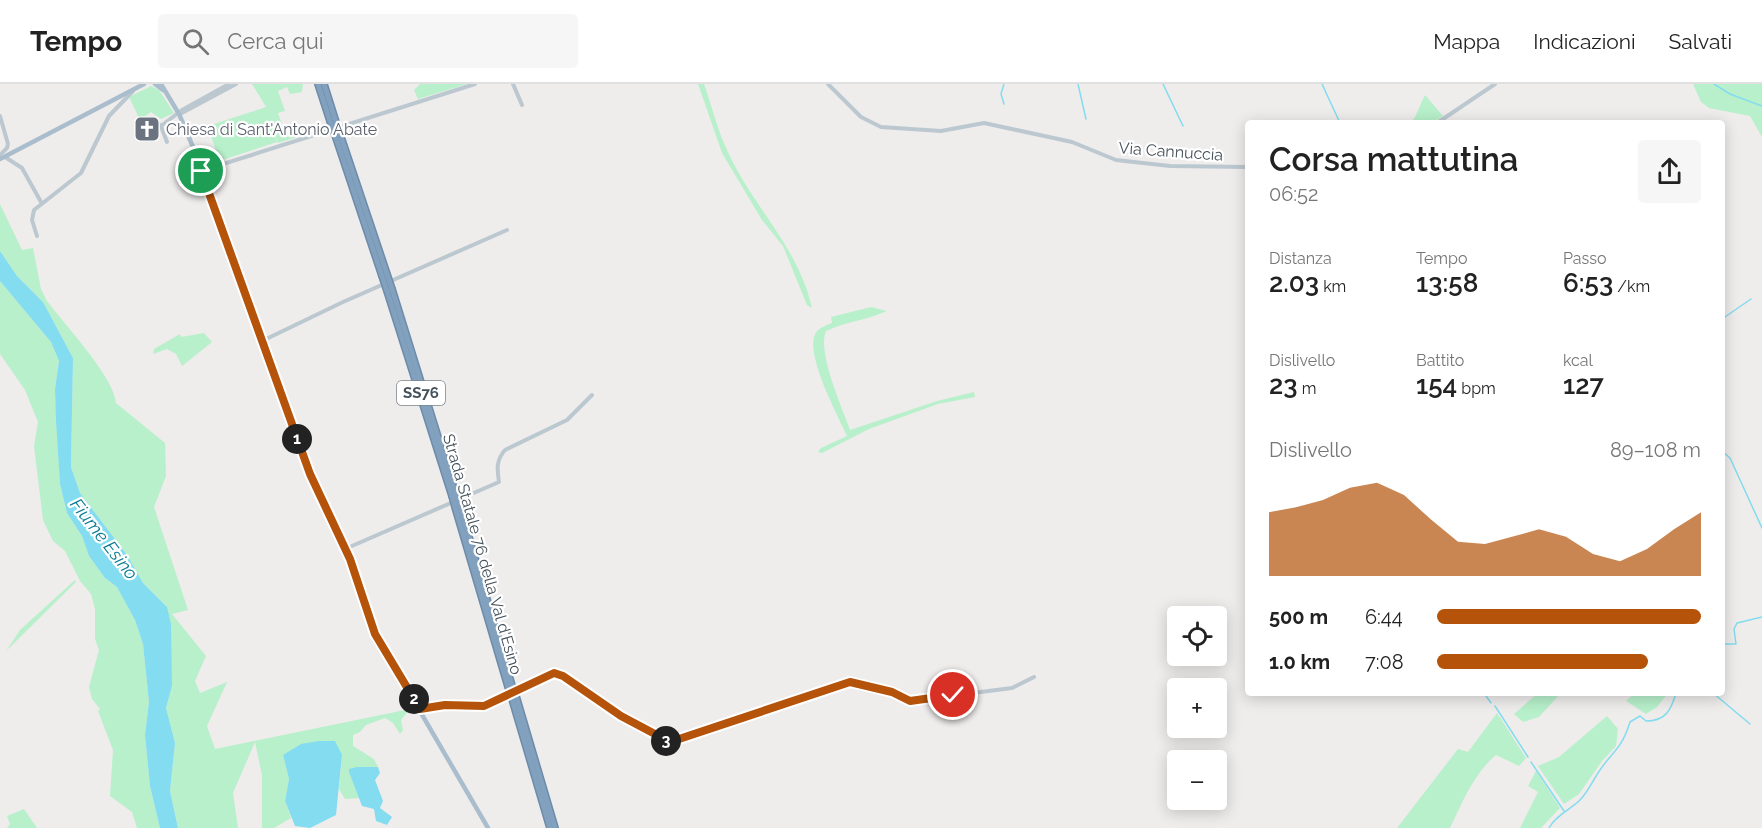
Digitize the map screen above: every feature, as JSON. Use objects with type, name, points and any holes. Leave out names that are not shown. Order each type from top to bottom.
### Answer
[{"type":"highway","name":"Strada Statale 76 della Val d'Esino","points":[[318,84],[337,131],[385,275],[555,828]]},
{"type":"highway","name":"Strada Statale 76 della Val d'Esino","points":[[324,84],[333,120]]},
{"type":"highway","name":"Strada Statale 76 della Val d'Esino","points":[[514,698],[550,828]]},
{"type":"main road","points":[[2,157],[136,86],[144,84]]},
{"type":"main road","points":[[155,84],[170,96]]},
{"type":"main road","points":[[161,84],[179,114],[310,474],[345,549],[375,634],[488,828]]},
{"type":"street","points":[[161,126],[229,84]]},
{"type":"street","points":[[179,114],[236,84]]},
{"type":"street","points":[[201,171],[475,84]]},
{"type":"street","points":[[513,84],[522,105]]},
{"type":"street","name":"Via Cannuccia","points":[[828,84],[861,117],[881,127],[941,131],[984,123],[1072,142],[1116,160],[1170,166],[1245,167]]},
{"type":"street","points":[[1441,120],[1494,84]]},
{"type":"street","points":[[38,236],[32,214],[41,202],[68,185],[81,173],[110,116],[136,86]]},
{"type":"street","points":[[0,116],[8,144],[2,157],[22,168],[41,202]]},
{"type":"street","points":[[151,118],[161,126],[167,142]]},
{"type":"street","points":[[262,341],[343,302],[507,230]]},
{"type":"street","points":[[345,549],[499,482],[497,467],[500,456],[505,450],[567,420],[592,395]]},
{"type":"street","points":[[420,709],[445,705],[484,706],[554,673],[563,676],[611,710],[670,742],[850,682],[892,692],[910,701],[1012,688],[1034,677]]},
{"type":"green space","points":[[252,84],[303,84],[302,92],[290,94],[287,87],[278,91],[285,111],[278,113],[285,134],[295,131],[297,137],[278,143],[273,129],[277,142],[219,161],[208,126],[266,107]]},
{"type":"green space","points":[[420,84],[467,84],[418,99],[414,90]]},
{"type":"green space","points":[[698,84],[704,84],[727,150],[749,190],[786,246],[805,286],[812,308],[807,305],[783,246],[762,220],[722,153]]},
{"type":"green space","points":[[1693,84],[1762,84],[1762,137],[1750,116],[1709,108],[1701,102]]},
{"type":"green space","points":[[151,86],[159,90],[174,113],[161,119],[151,112],[140,120],[129,97]]},
{"type":"green space","points":[[1425,95],[1443,116],[1437,120],[1412,120]]},
{"type":"green space","points":[[0,204],[22,250],[33,248],[41,289],[47,301],[88,351],[107,379],[116,403],[165,443],[166,476],[154,507],[188,610],[172,614],[206,656],[195,681],[200,693],[227,682],[207,726],[215,749],[410,709],[401,720],[403,730],[400,734],[393,723],[385,718],[366,725],[360,732],[353,735],[353,746],[374,759],[378,767],[357,767],[354,780],[359,798],[345,799],[339,789],[342,755],[283,755],[289,779],[285,801],[291,818],[274,828],[262,828],[262,775],[255,742],[233,793],[238,828],[178,828],[170,791],[175,743],[166,708],[172,686],[167,607],[143,583],[127,555],[80,493],[71,467],[73,358],[43,302],[17,276],[0,251]]},
{"type":"green space","points":[[0,281],[51,342],[59,361],[55,389],[60,484],[67,513],[82,536],[89,556],[105,578],[117,587],[135,620],[143,644],[149,702],[145,735],[150,786],[160,828],[137,828],[132,812],[110,796],[113,750],[98,711],[100,709],[92,699],[89,687],[99,650],[95,639],[95,609],[91,594],[80,581],[65,551],[53,541],[43,520],[34,446],[38,422],[25,390],[0,354]]},
{"type":"green space","points":[[871,307],[887,311],[826,331],[824,340],[832,380],[850,430],[937,401],[974,392],[975,397],[938,404],[869,429],[822,453],[818,452],[821,448],[847,436],[819,373],[813,347],[815,334],[832,323],[831,317]]},
{"type":"green space","points":[[204,333],[212,342],[182,366],[176,354],[167,349],[153,354],[154,349],[180,334],[181,337]]},
{"type":"green space","points":[[75,580],[76,582],[6,651],[20,630]]},
{"type":"green space","points":[[1535,696],[1558,696],[1539,717],[1523,722],[1514,714]]},
{"type":"green space","points":[[1632,696],[1666,696],[1657,707],[1646,714],[1626,701]]},
{"type":"green space","points":[[1497,713],[1526,758],[1519,766],[1496,755],[1488,762],[1475,779],[1450,828],[1397,828],[1458,749],[1468,752]]},
{"type":"green space","points":[[1607,716],[1618,729],[1616,746],[1602,761],[1579,794],[1564,804],[1538,766],[1559,757]]},
{"type":"green space","points":[[1536,771],[1560,808],[1541,828],[1520,828],[1538,792],[1528,786]]},
{"type":"green space","points":[[24,809],[37,828],[7,828],[10,824],[7,816]]},
{"type":"water","name":"Fiume Esino","points":[[0,251],[17,276],[43,302],[73,358],[71,467],[80,493],[127,555],[143,583],[167,607],[171,624],[172,686],[166,708],[175,743],[170,791],[178,828],[160,828],[150,786],[145,735],[149,702],[143,644],[135,620],[117,587],[105,578],[89,556],[82,536],[67,513],[60,484],[56,420],[55,389],[59,361],[51,342],[0,281]]},
{"type":"water","points":[[335,741],[342,755],[336,815],[310,828],[295,826],[285,801],[289,779],[283,755],[301,744]]},
{"type":"water","points":[[378,767],[380,773],[375,780],[383,801],[380,808],[392,817],[387,825],[376,821],[374,809],[362,806],[349,772],[349,769]]},
{"type":"waterway","points":[[1004,84],[1001,94],[1004,104]]},
{"type":"waterway","points":[[1078,84],[1086,119]]},
{"type":"waterway","points":[[1163,84],[1183,126]]},
{"type":"waterway","points":[[1322,84],[1339,120]]},
{"type":"waterway","points":[[1714,84],[1730,94],[1762,106]]},
{"type":"waterway","points":[[1725,317],[1751,299]]},
{"type":"waterway","points":[[1725,454],[1730,458],[1762,528]]},
{"type":"waterway","points":[[1725,644],[1736,644],[1734,629],[1737,623],[1762,617]]},
{"type":"waterway","points":[[1486,696],[1491,703]]},
{"type":"waterway","points":[[1549,828],[1585,794],[1620,745],[1630,722],[1640,716],[1646,721],[1663,717],[1670,709],[1675,696]]},
{"type":"waterway","points":[[1717,696],[1750,724]]},
{"type":"waterway","points":[[1495,706],[1528,757]]},
{"type":"waterway","points":[[1531,762],[1564,811]]},
{"type":"place","name":"Chiesa di Sant'Antonio Abate","points":[[147,129]]},
{"type":"route","points":[[201,171],[310,474],[350,559],[361,598],[375,634],[420,709],[445,705],[484,706],[554,673],[563,676],[591,698],[621,716],[670,742],[823,689],[850,682],[892,692],[910,701],[953,695]]}]
